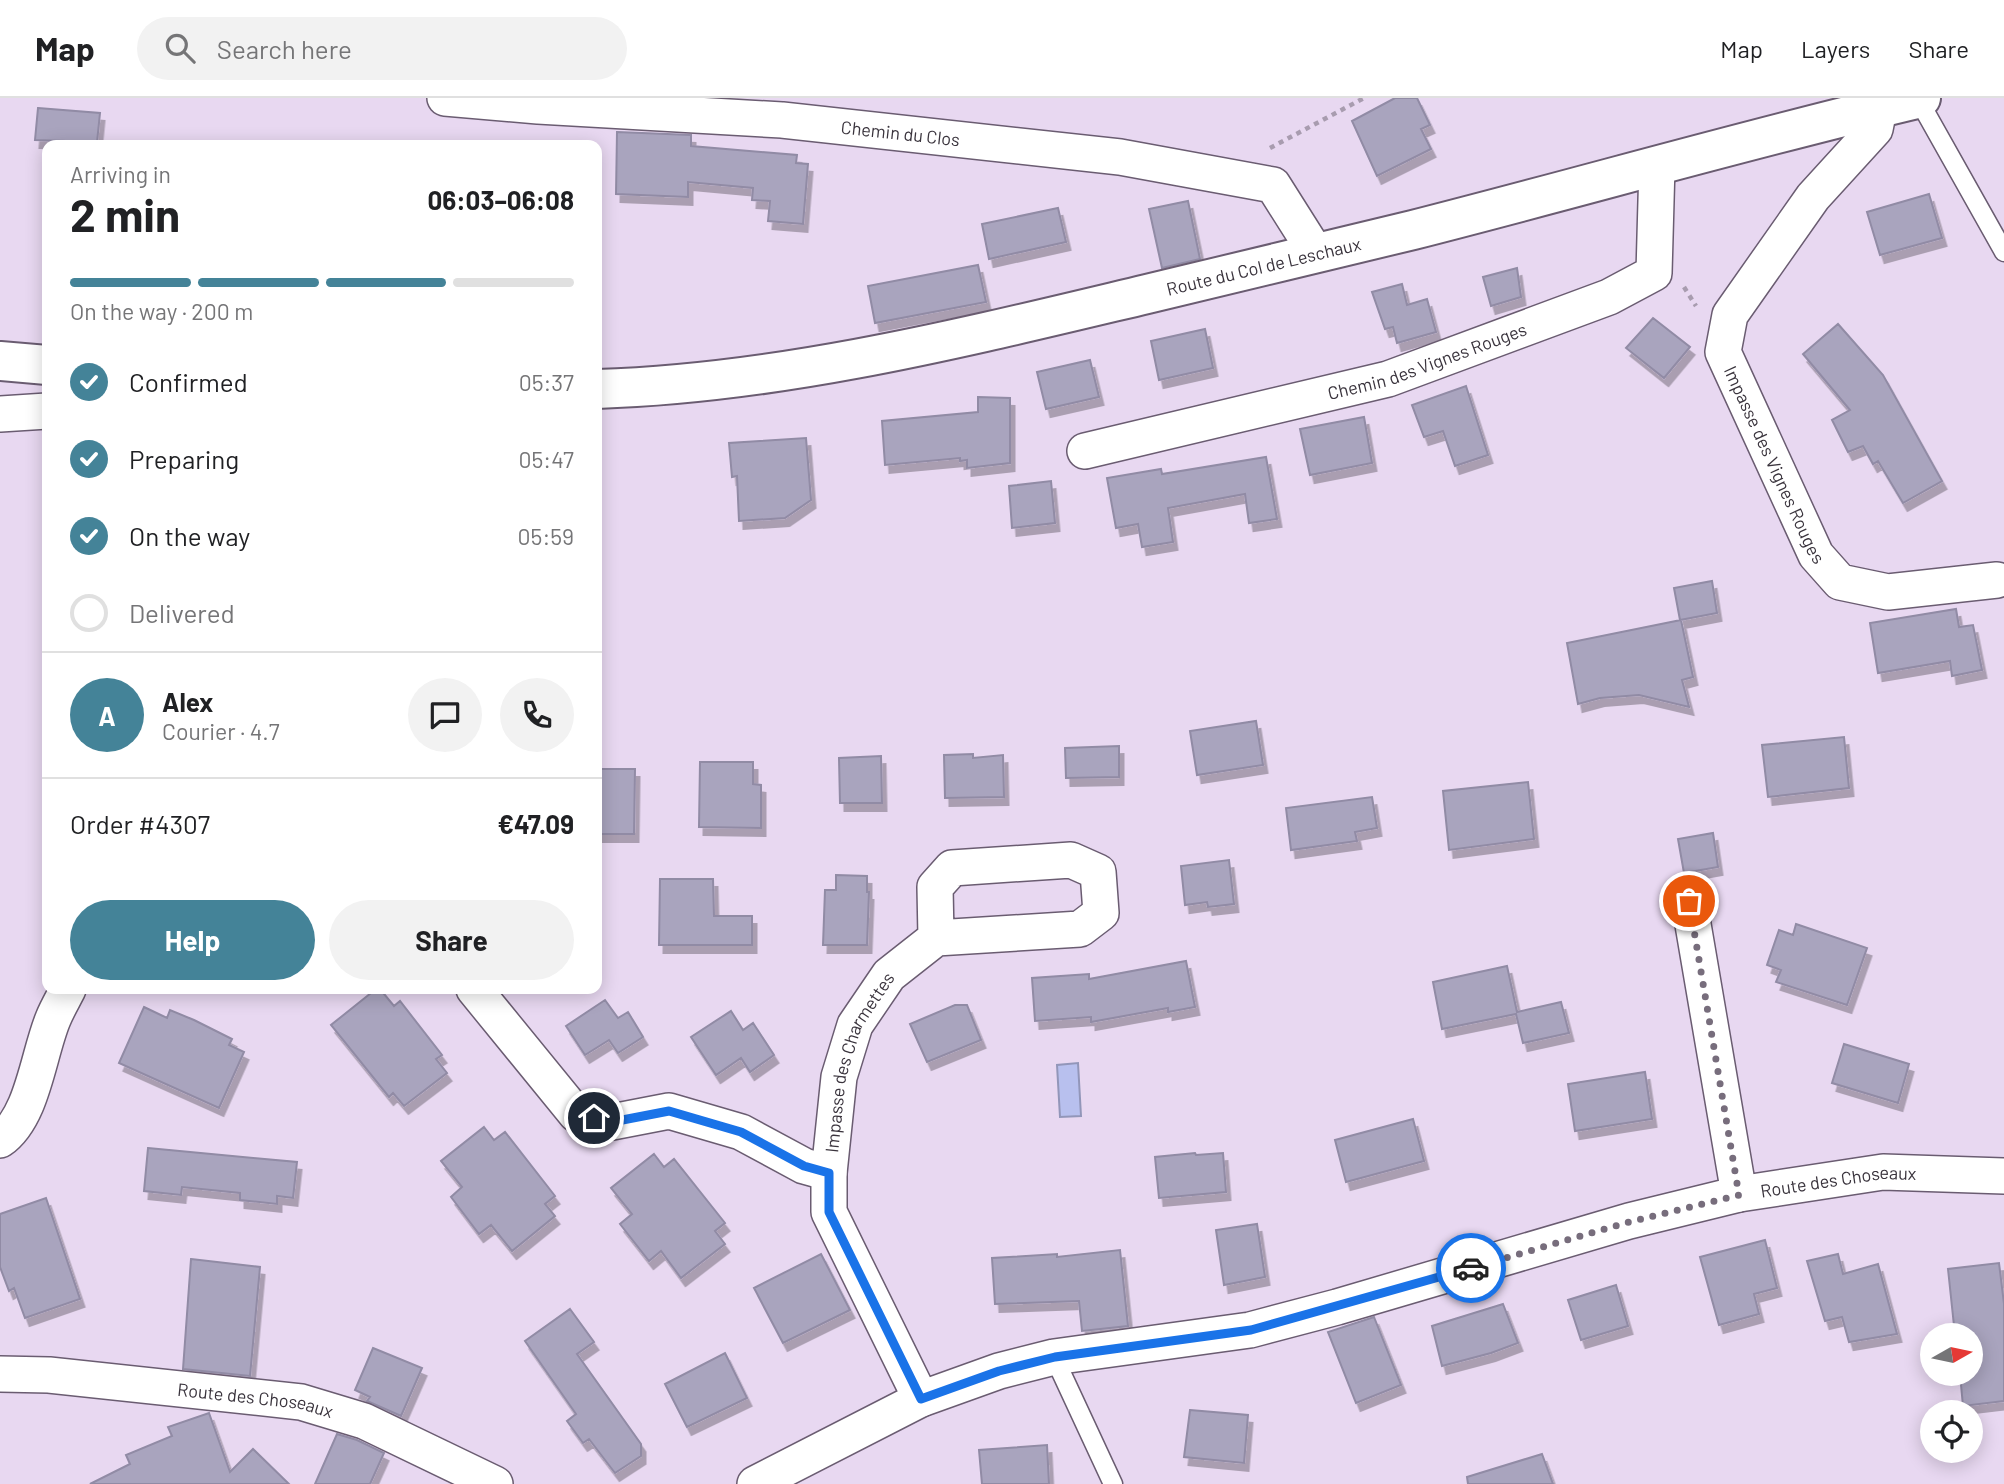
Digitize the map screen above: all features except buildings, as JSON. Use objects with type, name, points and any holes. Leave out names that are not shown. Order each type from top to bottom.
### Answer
[{"type":"main road","name":"Route du Col de Leschaux","points":[[602,389],[707,381],[869,357],[1035,321],[1411,230],[1920,98]]},
{"type":"main road","points":[[0,361],[42,365]]},
{"type":"street","name":"Chemin du Clos","points":[[445,98],[782,120],[1120,157],[1273,185],[1316,253]]},
{"type":"street","name":"Impasse des Vignes Rouges","points":[[1879,108],[1875,129],[1813,197],[1730,315],[1723,352],[1816,555],[1840,582],[1888,592],[1997,580]]},
{"type":"street","points":[[1654,273],[1657,165]]},
{"type":"street","name":"Chemin des Vignes Rouges","points":[[1085,451],[1388,379],[1609,298],[1654,273]]},
{"type":"street","points":[[0,414],[42,411]]},
{"type":"street","points":[[1689,901],[1739,1195]]},
{"type":"street","name":"Impasse des Charmettes","points":[[921,1399],[829,1212],[829,1173],[839,1077],[855,1025],[889,975],[936,939]]},
{"type":"street","points":[[0,1140],[22,1115],[52,1019],[65,994]]},
{"type":"street","points":[[478,994],[576,1114],[612,1122],[669,1111],[741,1132],[804,1166],[829,1173]]},
{"type":"street","name":"Route des Choseaux","points":[[755,1484],[921,1399],[999,1371],[1055,1357],[1251,1330],[1629,1222],[1739,1195],[1883,1172],[2004,1176]]},
{"type":"street","name":"Route des Choseaux","points":[[0,1374],[62,1377],[301,1402],[364,1421],[495,1484]]},
{"type":"lane","points":[[1920,98],[2004,252]]},
{"type":"lane","points":[[1055,1357],[1113,1484]]},
{"type":"path","points":[[1268,149],[1364,98]]},
{"type":"path","points":[[1654,273],[1676,274],[1723,352]]},
{"type":"water","points":[[1078,1063],[1081,1116],[1060,1117],[1057,1065]]},
{"type":"way so far","points":[[1471,1268],[1629,1222],[1739,1195],[1689,901]]},
{"type":"route","points":[[594,1118],[612,1122],[669,1111],[741,1132],[804,1166],[829,1173],[829,1212],[921,1399],[999,1371],[1055,1357],[1251,1330],[1471,1268]]}]
